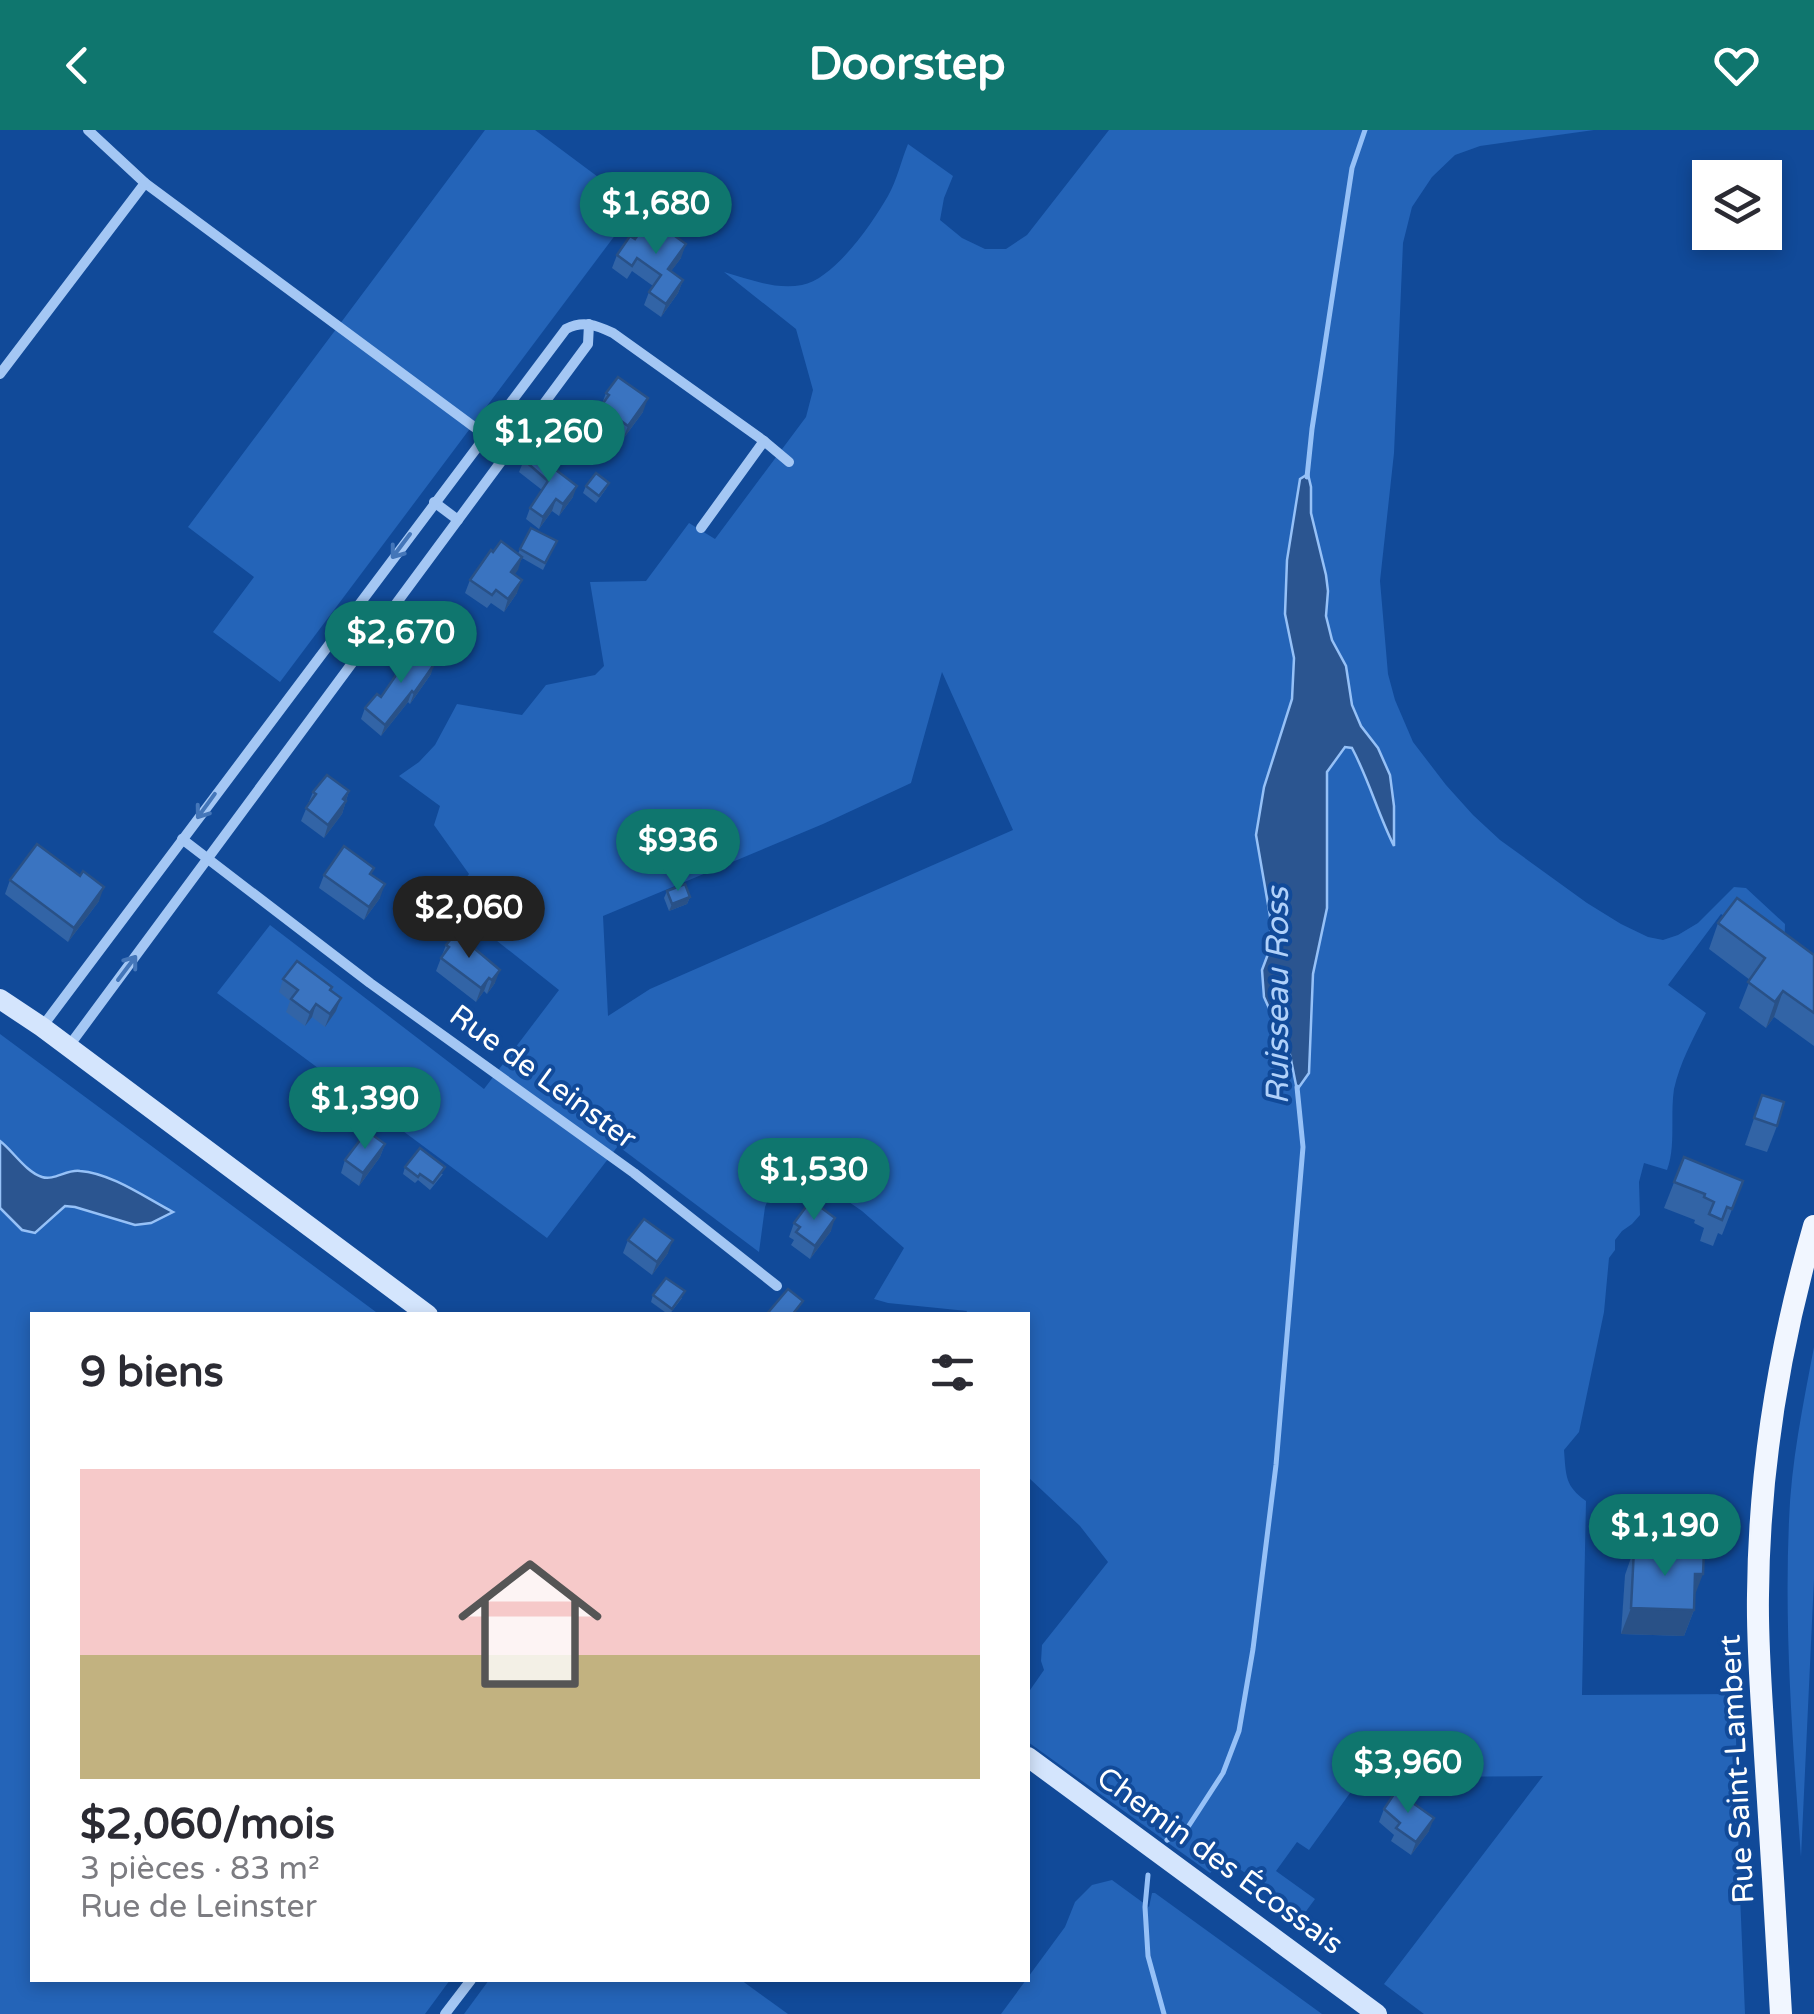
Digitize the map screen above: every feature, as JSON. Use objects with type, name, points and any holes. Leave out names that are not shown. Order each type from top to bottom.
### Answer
[{"type":"main road","points":[[0,999],[42,1026],[424,1312]]},
{"type":"main road","name":"Rue Saint-Lambert","points":[[1781,2014],[1760,1692],[1759,1547],[1774,1403],[1792,1308],[1814,1226]]},
{"type":"main road","name":"Chemin des Écossais","points":[[1030,1758],[1377,2014]]},
{"type":"street","points":[[88,130],[145,182],[485,435]]},
{"type":"street","points":[[0,374],[145,182]]},
{"type":"street","points":[[42,1026],[566,329],[577,323],[613,333],[789,462]]},
{"type":"street","points":[[68,1046],[588,344],[588,324]]},
{"type":"street","points":[[701,528],[764,441]]},
{"type":"street","points":[[434,502],[458,520]]},
{"type":"street","name":"Rue de Leinster","points":[[182,840],[354,971],[634,1173],[778,1286]]},
{"type":"street","points":[[446,2014],[469,1982]]},
{"type":"shaded area","points":[[485,130],[535,130],[637,206],[280,682],[213,632],[254,577],[188,527]]},
{"type":"shaded area","points":[[1109,130],[1594,130],[1480,146],[1455,155],[1432,177],[1412,207],[1403,243],[1394,453],[1380,581],[1388,674],[1413,742],[1446,785],[1500,840],[1587,903],[1648,937],[1663,940],[1678,935],[1698,923],[1734,887],[1746,888],[1785,924],[1784,959],[1721,914],[1668,985],[1706,1013],[1674,1089],[1667,1170],[1644,1163],[1639,1182],[1640,1215],[1615,1240],[1615,1250],[1609,1258],[1604,1312],[1579,1432],[1564,1450],[1568,1480],[1586,1501],[1582,1695],[1735,1694],[1745,2014],[1424,2014],[1384,1984],[1543,1776],[1363,1775],[1309,1850],[1297,1842],[1276,1871],[1315,1899],[1304,1914],[1231,1863],[1210,1873],[1030,1743],[1030,1690],[1044,1670],[1042,1645],[1108,1562],[1080,1526],[1030,1479],[1030,1312],[966,1312],[874,1299],[904,1248],[827,1187],[782,1167],[765,1207],[759,1252],[618,1146],[547,1238],[217,993],[270,925],[484,1089],[559,990],[448,902],[469,874],[434,825],[440,806],[399,776],[435,745],[457,704],[522,715],[546,685],[595,675],[604,666],[590,582],[646,581],[689,523],[715,539],[806,417],[813,390],[796,329],[724,272],[762,283],[792,286],[814,281],[827,272],[851,249],[881,208],[908,144],[953,176],[940,220],[962,238],[985,249],[1006,249],[1027,235]],"holes":[[[1300,479],[1311,487],[1311,513],[1328,591],[1326,615],[1332,640],[1346,666],[1352,704],[1361,726],[1378,748],[1394,806],[1394,844],[1352,748],[1345,747],[1327,772],[1326,839],[1318,955],[1313,974],[1309,1072],[1297,1089],[1290,1055],[1264,997],[1262,970],[1271,946],[1263,878],[1264,787],[1292,699],[1294,658],[1285,614],[1287,560]],[[942,672],[1013,830],[650,989],[608,1016],[603,916],[911,783]]]},
{"type":"shaded area","points":[[0,1034],[376,1312],[30,1312],[30,1982],[449,1982],[425,2014],[0,2014]]},
{"type":"shaded area","points":[[1814,1347],[1814,1579],[1801,1857],[1790,1689],[1789,1521],[1798,1434]]},
{"type":"shaded area","points":[[1112,1880],[1149,1907],[1155,1893],[1322,2014],[1001,2014],[1025,1982],[1030,1982],[1030,1975],[1065,1927],[1075,1902],[1092,1885]]},
{"type":"shaded area","points":[[488,1982],[744,1982],[788,2014],[464,2014]]},
{"type":"water","points":[[1308,474],[1311,513],[1326,575],[1326,616],[1332,640],[1346,666],[1352,705],[1390,775],[1394,846],[1358,760],[1352,748],[1345,747],[1327,772],[1327,908],[1313,974],[1309,1073],[1297,1090],[1290,1055],[1264,997],[1262,970],[1271,946],[1270,916],[1256,835],[1264,787],[1292,699],[1294,658],[1285,614],[1287,560],[1300,479]]},
{"type":"water","points":[[0,1141],[42,1177],[75,1171],[92,1173],[116,1181],[173,1212],[151,1223],[135,1225],[65,1206],[35,1233],[22,1230],[0,1208]]},
{"type":"building","points":[[650,218],[686,244],[668,269],[683,280],[666,304],[649,292],[661,275],[637,258],[632,266],[617,255]]},
{"type":"building","points":[[618,377],[648,398],[628,426],[601,406]]},
{"type":"building","points":[[531,451],[577,486],[563,504],[556,499],[543,517],[530,508],[548,481],[524,460]]},
{"type":"building","points":[[596,473],[609,483],[599,496],[586,486]]},
{"type":"building","points":[[531,528],[557,541],[545,563],[520,549]]},
{"type":"building","points":[[501,541],[522,557],[511,572],[522,580],[508,599],[496,590],[492,595],[470,580]]},
{"type":"building","points":[[415,648],[435,663],[385,725],[365,708],[377,694],[381,697],[401,668],[398,666]]},
{"type":"building","points":[[327,775],[349,791],[328,825],[306,808]]},
{"type":"building","points":[[37,844],[80,876],[83,871],[104,887],[74,928],[10,880]]},
{"type":"building","points":[[344,846],[374,868],[370,874],[385,884],[369,907],[324,875]]},
{"type":"building","points":[[685,884],[690,897],[672,904],[667,891]]},
{"type":"building","points":[[1737,898],[1814,955],[1814,1013],[1783,991],[1775,1002],[1748,982],[1765,958],[1718,923]]},
{"type":"building","points":[[456,933],[500,970],[481,988],[441,958]]},
{"type":"building","points":[[297,961],[341,998],[330,1014],[316,1004],[310,1013],[291,999],[298,990],[283,979]]},
{"type":"building","points":[[1762,1095],[1784,1102],[1777,1126],[1754,1118]]},
{"type":"building","points":[[367,1131],[385,1144],[363,1173],[345,1160]]},
{"type":"building","points":[[420,1148],[445,1167],[433,1183],[405,1167]]},
{"type":"building","points":[[1684,1157],[1743,1181],[1732,1209],[1727,1207],[1722,1220],[1709,1214],[1714,1202],[1705,1194],[1674,1182]]},
{"type":"building","points":[[811,1200],[835,1218],[815,1246],[796,1232],[800,1227],[794,1223]]},
{"type":"building","points":[[644,1219],[673,1240],[657,1262],[628,1240]]},
{"type":"building","points":[[666,1278],[685,1291],[672,1309],[653,1295]]},
{"type":"building","points":[[788,1289],[803,1301],[794,1312],[769,1312]]},
{"type":"building","points":[[1634,1549],[1704,1551],[1703,1574],[1695,1574],[1694,1610],[1631,1608]]},
{"type":"building","points":[[1396,1791],[1434,1818],[1416,1842],[1396,1828],[1400,1823],[1384,1809]]},
{"type":"waterway","name":"Ruisseau Ross","points":[[1307,477],[1352,168],[1365,130]]},
{"type":"waterway","name":"Ruisseau Ross","points":[[1167,1840],[1188,1827],[1223,1773],[1239,1731],[1276,1465],[1303,1147],[1297,1087]]},
{"type":"waterway","name":"Ruisseau Ross","points":[[1148,1875],[1148,1956],[1164,2014]]}]
